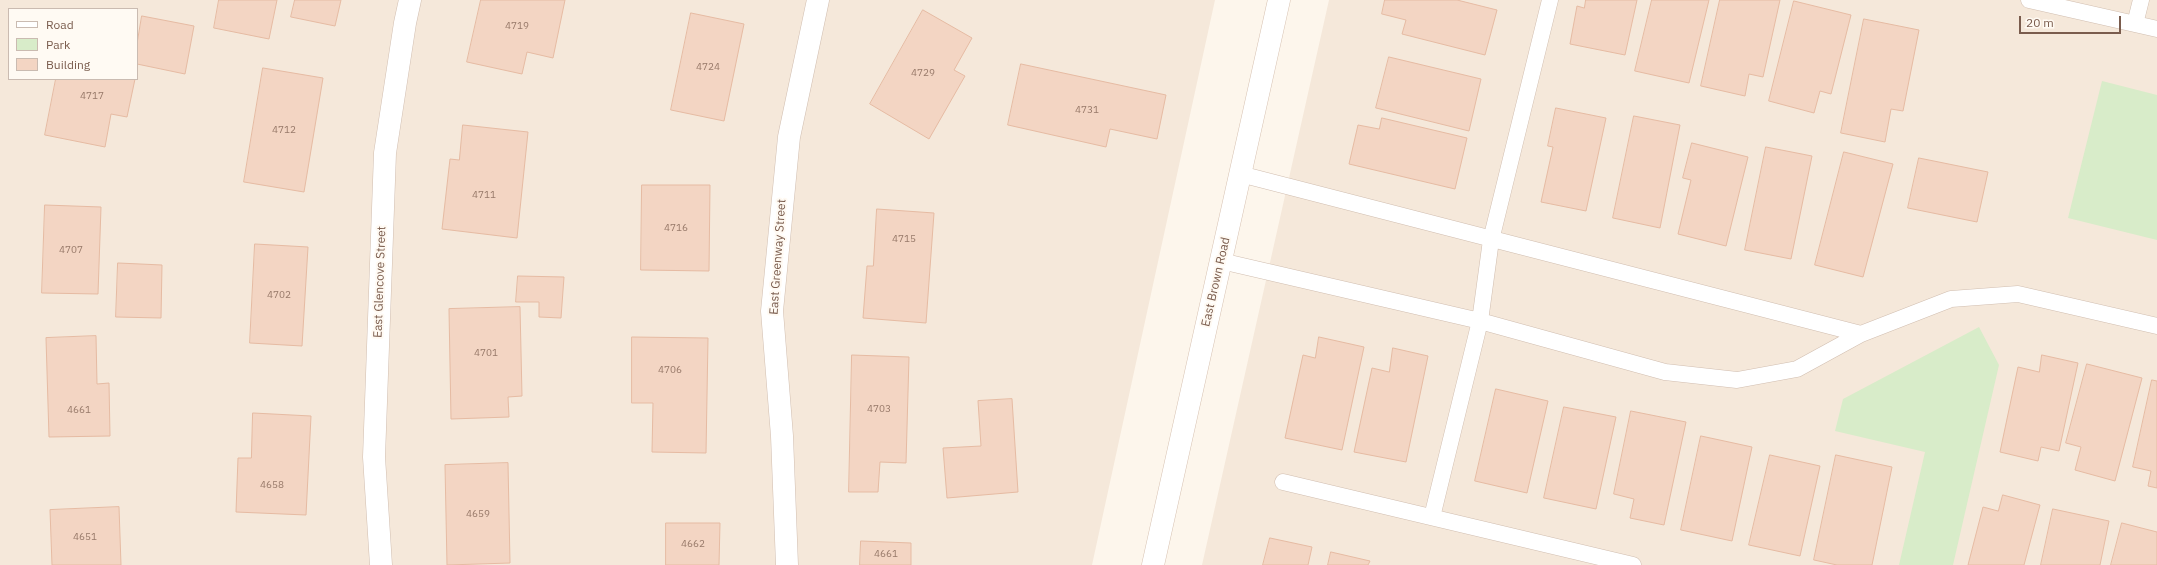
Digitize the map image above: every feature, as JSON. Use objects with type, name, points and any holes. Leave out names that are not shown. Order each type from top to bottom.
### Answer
[{"type":"street","name":"East Glencove Street","points":[[381,565],[374,457],[385,153],[405,23],[410,0]]},
{"type":"street","name":"East Greenway Street","points":[[787,565],[782,436],[772,311],[789,137],[818,0]]},
{"type":"street","name":"East Brown Road","points":[[1153,565],[1279,0]]},
{"type":"lane","points":[[1432,517],[1480,321],[1491,240],[1550,0]]},
{"type":"lane","points":[[2029,0],[2157,30]]},
{"type":"lane","points":[[2135,24],[2141,0]]},
{"type":"lane","points":[[1240,174],[1491,240],[1780,312],[1861,334]]},
{"type":"lane","points":[[1221,261],[1480,321],[1665,372],[1737,380],[1797,369],[1861,334],[1951,299],[2018,294],[2157,326]]},
{"type":"lane","points":[[1283,482],[1633,565]]},
{"type":"shaded area","points":[[0,0],[1215,0],[1092,565],[0,565]]},
{"type":"shaded area","points":[[1329,0],[2157,0],[2157,565],[1202,565]]},
{"type":"green space","points":[[2102,81],[2157,95],[2157,240],[2068,218]]},
{"type":"green space","points":[[1979,327],[1999,365],[1953,565],[1899,565],[1925,452],[1835,431],[1843,399]]},
{"type":"building","points":[[219,0],[277,0],[269,39],[214,28]]},
{"type":"building","points":[[295,0],[341,0],[335,26],[291,17]]},
{"type":"building","points":[[481,0],[565,0],[553,58],[527,52],[522,74],[467,62]]},
{"type":"building","points":[[1385,0],[1457,0],[1497,10],[1485,55],[1402,34],[1406,20],[1382,14]]},
{"type":"building","points":[[1586,0],[1637,0],[1625,55],[1570,44],[1577,6],[1584,8]]},
{"type":"building","points":[[1652,0],[1709,0],[1689,83],[1635,71]]},
{"type":"building","points":[[1720,0],[1780,0],[1763,77],[1749,74],[1745,96],[1701,86]]},
{"type":"building","points":[[1794,1],[1851,15],[1831,94],[1820,91],[1814,113],[1769,101]]},
{"type":"building","points":[[923,10],[972,38],[954,70],[965,76],[929,139],[870,104]]},
{"type":"building","points":[[691,13],[744,24],[724,121],[671,110]]},
{"type":"building","points":[[142,16],[194,26],[185,74],[138,64],[138,38]]},
{"type":"building","points":[[1864,19],[1919,30],[1903,111],[1891,109],[1885,142],[1841,133]]},
{"type":"building","points":[[1389,57],[1481,79],[1469,131],[1376,108]]},
{"type":"building","points":[[1021,64],[1166,95],[1157,139],[1110,129],[1106,147],[1008,125]]},
{"type":"building","points":[[263,68],[323,78],[304,192],[244,182]]},
{"type":"building","points":[[56,80],[135,80],[127,117],[111,114],[105,147],[45,135]]},
{"type":"building","points":[[1556,108],[1606,118],[1586,211],[1541,202],[1553,147],[1548,146]]},
{"type":"building","points":[[1634,116],[1680,125],[1660,228],[1613,218]]},
{"type":"building","points":[[1382,118],[1467,138],[1455,189],[1349,164],[1358,125],[1379,129]]},
{"type":"building","points":[[463,125],[528,132],[517,238],[442,229],[450,159],[459,160]]},
{"type":"building","points":[[1692,143],[1748,157],[1726,246],[1678,234],[1691,180],[1683,178]]},
{"type":"building","points":[[1766,147],[1812,156],[1791,259],[1745,250]]},
{"type":"building","points":[[1844,152],[1893,164],[1863,277],[1815,265]]},
{"type":"building","points":[[1919,158],[1988,172],[1977,222],[1908,208]]},
{"type":"building","points":[[642,185],[710,185],[709,271],[641,270]]},
{"type":"building","points":[[45,205],[101,207],[98,294],[42,293]]},
{"type":"building","points":[[877,209],[934,213],[926,323],[863,318],[867,266],[873,266]]},
{"type":"building","points":[[255,244],[308,247],[302,346],[250,343]]},
{"type":"building","points":[[118,263],[162,265],[161,318],[116,317]]},
{"type":"building","points":[[518,276],[564,277],[561,318],[539,317],[539,302],[516,302]]},
{"type":"building","points":[[520,307],[522,396],[508,397],[509,417],[451,419],[449,309]]},
{"type":"building","points":[[96,336],[97,384],[109,383],[110,436],[49,437],[46,338]]},
{"type":"building","points":[[632,337],[708,338],[706,453],[652,452],[653,403],[632,403]]},
{"type":"building","points":[[1319,337],[1364,347],[1342,450],[1285,438],[1303,355],[1315,358]]},
{"type":"building","points":[[1393,348],[1428,356],[1406,462],[1354,452],[1372,368],[1389,372]]},
{"type":"building","points":[[852,355],[909,357],[906,463],[880,462],[878,492],[849,492]]},
{"type":"building","points":[[2042,355],[2078,363],[2059,451],[2041,447],[2038,461],[2000,452],[2018,367],[2039,372]]},
{"type":"building","points":[[2087,364],[2142,378],[2115,481],[2075,470],[2081,447],[2066,443]]},
{"type":"building","points":[[2152,380],[2157,381],[2157,488],[2148,486],[2151,471],[2133,467]]},
{"type":"building","points":[[1496,389],[1548,401],[1527,493],[1475,481]]},
{"type":"building","points":[[1012,399],[1018,492],[947,498],[943,448],[981,446],[978,401]]},
{"type":"building","points":[[1564,407],[1616,417],[1596,509],[1544,498]]},
{"type":"building","points":[[1631,411],[1686,422],[1664,525],[1630,518],[1634,499],[1614,494]]},
{"type":"building","points":[[253,413],[311,416],[306,515],[236,512],[238,458],[251,458]]},
{"type":"building","points":[[1701,436],[1752,447],[1732,541],[1681,530]]},
{"type":"building","points":[[1770,455],[1820,466],[1800,556],[1749,545]]},
{"type":"building","points":[[1836,455],[1892,467],[1872,565],[1837,565],[1814,560]]},
{"type":"building","points":[[508,463],[510,563],[447,565],[445,465]]},
{"type":"building","points":[[2003,495],[2040,505],[2024,565],[1968,565],[1983,507],[1998,511]]},
{"type":"building","points":[[119,507],[121,565],[52,565],[50,510]]},
{"type":"building","points":[[2053,509],[2109,521],[2100,565],[2041,565]]},
{"type":"building","points":[[666,523],[720,523],[719,565],[666,565]]},
{"type":"building","points":[[2122,523],[2157,532],[2157,565],[2111,565]]},
{"type":"building","points":[[1270,538],[1312,547],[1308,565],[1263,565]]},
{"type":"building","points":[[861,541],[911,543],[911,565],[860,565]]},
{"type":"building","points":[[1331,552],[1370,561],[1368,565],[1328,565]]}]
